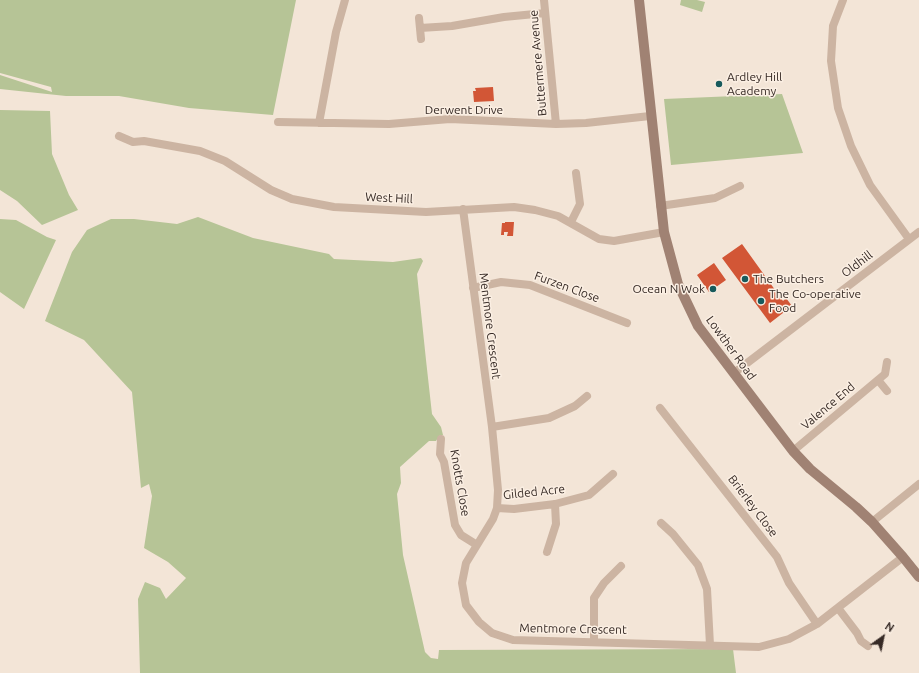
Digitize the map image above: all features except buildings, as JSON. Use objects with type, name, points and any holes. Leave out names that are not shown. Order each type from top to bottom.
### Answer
[{"type":"street","points":[[319,123],[336,32],[345,0]]},
{"type":"street","name":"Buttermere Avenue","points":[[544,0],[556,124]]},
{"type":"street","name":"Lowther Road","points":[[639,0],[650,116],[664,232],[678,284],[698,326],[793,451],[810,469],[872,522],[903,556],[919,577]]},
{"type":"street","points":[[843,0],[833,26],[831,61],[838,108],[851,146],[870,185],[910,239]]},
{"type":"street","points":[[420,28],[452,26],[504,17],[545,13]]},
{"type":"street","points":[[419,18],[421,39]]},
{"type":"street","name":"Derwent Drive","points":[[278,122],[389,124],[450,120],[556,124],[586,123],[650,116]]},
{"type":"street","name":"West Hill","points":[[119,136],[133,142],[144,140],[200,151],[224,161],[271,190],[292,199],[334,207],[426,212],[514,207],[535,210],[558,216],[599,239],[614,241],[664,232]]},
{"type":"street","points":[[571,222],[580,204],[576,173]]},
{"type":"street","points":[[660,206],[715,198],[740,186]]},
{"type":"street","name":"Mentmore Crescent","points":[[463,210],[492,427],[498,490],[497,508],[493,520],[466,563],[462,583],[466,604],[479,622],[492,633],[513,640],[759,647],[789,639],[817,624],[903,556]]},
{"type":"street","name":"Oldhill","points":[[734,373],[919,232]]},
{"type":"street","name":"Furzen Close","points":[[473,288],[501,282],[530,285],[627,323]]},
{"type":"street","name":"Valence End","points":[[793,451],[885,374],[887,362]]},
{"type":"street","points":[[878,380],[887,391]]},
{"type":"street","points":[[492,427],[549,418],[575,406],[587,396]]},
{"type":"street","name":"Brierley Close","points":[[660,408],[777,557],[789,583],[817,624]]},
{"type":"street","name":"Knotts Close","points":[[441,439],[440,454],[444,462],[454,524],[461,535],[477,545]]},
{"type":"street","name":"Gilded Acre","points":[[497,508],[514,509],[555,504],[589,495],[613,474]]},
{"type":"street","points":[[872,522],[919,484]]},
{"type":"street","points":[[547,552],[556,524],[555,504]]},
{"type":"street","points":[[661,523],[673,534],[698,565],[707,589],[710,645]]},
{"type":"street","points":[[594,642],[594,598],[604,583],[621,566]]},
{"type":"street","points":[[838,608],[857,633],[861,641],[868,646]]},
{"type":"green space","points":[[0,0],[296,0],[273,115],[189,108],[119,96],[66,96],[0,89],[0,75],[52,92],[51,87],[0,73]]},
{"type":"green space","points":[[681,0],[697,0],[705,2],[702,12],[680,5]]},
{"type":"green space","points":[[782,94],[803,153],[671,165],[664,99]]},
{"type":"green space","points":[[0,110],[50,111],[52,154],[69,195],[78,210],[42,225],[17,201],[0,190]]},
{"type":"green space","points":[[198,217],[253,238],[329,254],[334,259],[393,262],[421,258],[423,261],[417,274],[432,414],[441,427],[443,435],[439,436],[436,441],[429,441],[400,467],[401,483],[397,494],[403,555],[425,652],[431,658],[438,659],[439,650],[733,649],[736,673],[140,673],[138,599],[145,582],[160,588],[166,599],[186,578],[168,562],[144,548],[152,496],[149,484],[141,488],[132,392],[84,340],[45,321],[72,252],[87,230],[111,219],[134,219],[177,224]]},
{"type":"green space","points":[[0,219],[16,220],[47,237],[56,240],[24,309],[0,292]]},
{"type":"place","name":"Ardley Hill Academy","points":[[719,84]]},
{"type":"place","name":"The Butchers","points":[[745,279]]},
{"type":"place","name":"Ocean N Wok","points":[[713,289]]},
{"type":"place","name":"The Co-operative Food","points":[[761,301]]}]
